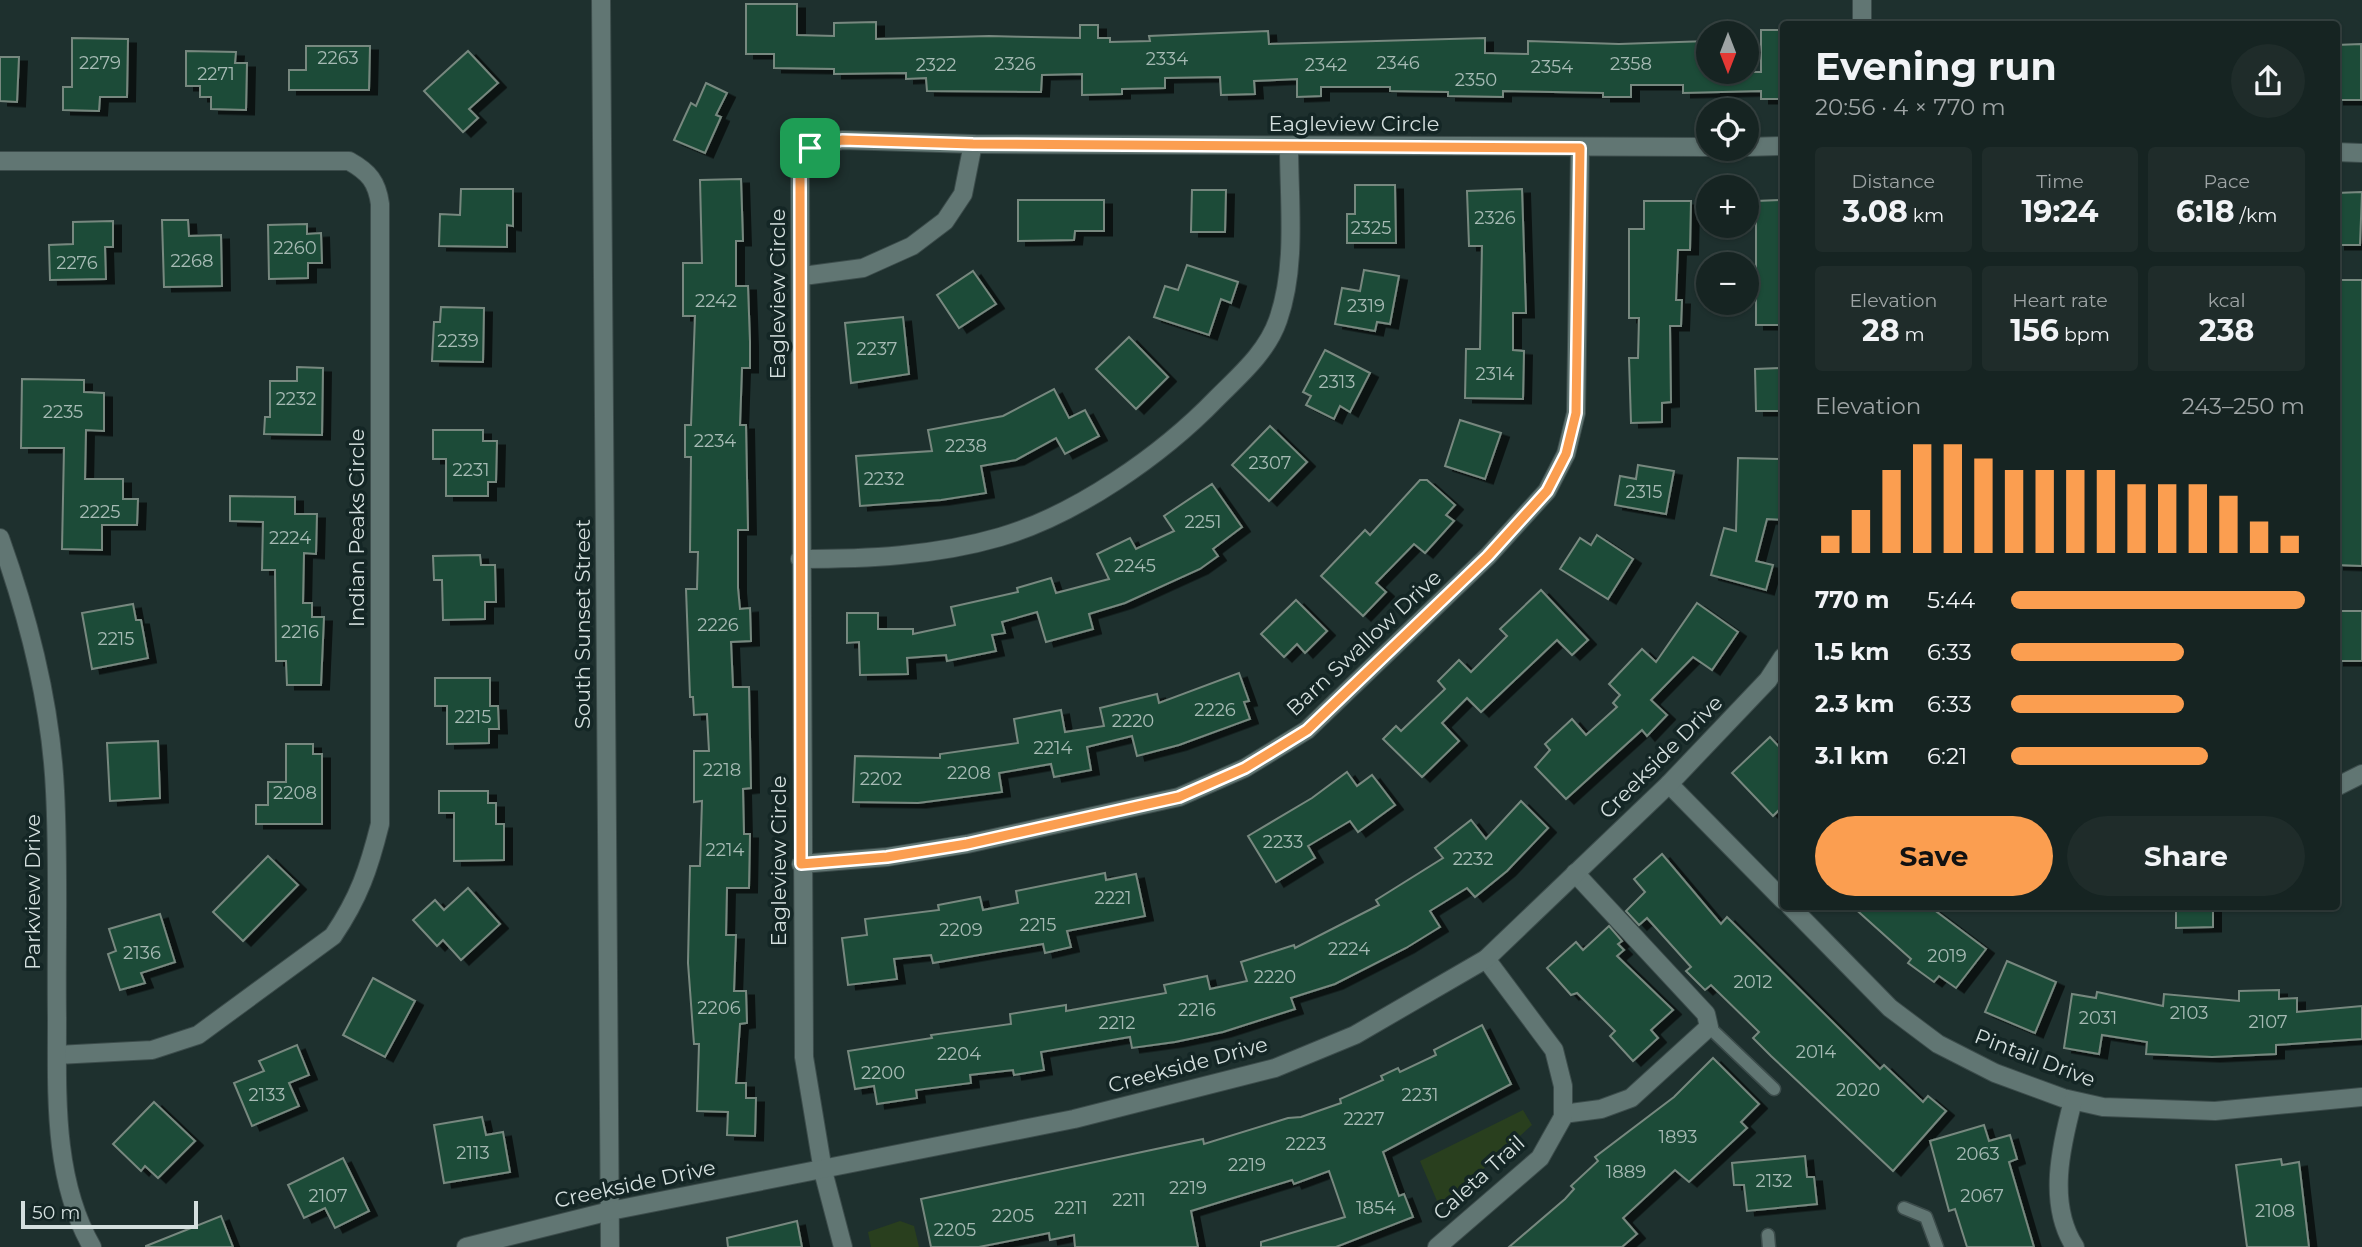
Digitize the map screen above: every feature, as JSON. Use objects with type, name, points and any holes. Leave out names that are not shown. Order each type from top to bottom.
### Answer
[{"type":"street","name":"South Sunset Street","points":[[601,0],[610,1247]]},
{"type":"street","points":[[1862,0],[1862,21]]},
{"type":"street","name":"Eagleview Circle","points":[[823,1171],[804,1057],[801,864],[803,276],[800,174],[810,148],[842,140],[973,144],[1696,147]]},
{"type":"street","points":[[803,276],[863,268],[912,246],[945,221],[963,194],[973,144]]},
{"type":"street","points":[[800,559],[921,553],[1000,537],[1057,515],[1127,472],[1199,417],[1258,356],[1278,322],[1288,282],[1289,146]]},
{"type":"street","points":[[1759,146],[1780,146]]},
{"type":"street","name":"Barn Swallow Drive","points":[[801,864],[887,857],[967,844],[1179,797],[1245,768],[1307,730],[1488,556],[1547,491],[1566,454],[1576,413],[1580,148]]},
{"type":"street","points":[[2340,152],[2362,153]]},
{"type":"street","name":"Indian Peaks Circle","points":[[0,161],[349,161],[367,171],[378,187],[380,204],[380,824],[367,877],[349,914],[333,936],[198,1035],[152,1050],[57,1055]]},
{"type":"street","name":"Parkview Drive","points":[[0,538],[19,592],[45,704],[55,790],[56,1105],[65,1170],[84,1234],[92,1247]]},
{"type":"street","name":"Creekside Drive","points":[[466,1247],[610,1211],[823,1171],[1067,1120],[1275,1068],[1355,1035],[1486,959],[1669,784],[1768,680],[1780,662]]},
{"type":"street","points":[[2340,785],[2362,774]]},
{"type":"street","points":[[1669,784],[1780,897]]},
{"type":"street","points":[[1486,959],[1554,1049],[1563,1086],[1563,1114],[1602,1109],[1631,1098],[1709,1027],[1706,1014],[1575,873]]},
{"type":"street","name":"Pintail Drive","points":[[1794,910],[1890,1008],[1938,1044],[1995,1073],[2073,1101],[2103,1107],[2215,1111],[2362,1097]]},
{"type":"street","points":[[2073,1101],[2059,1165],[2061,1206],[2074,1247]]},
{"type":"street","name":"Caleta Trail","points":[[1437,1247],[1540,1158],[1563,1114]]},
{"type":"street","points":[[823,1171],[843,1247]]},
{"type":"lane","points":[[1709,1027],[1774,1089]]},
{"type":"lane","points":[[1905,1208],[1926,1217],[1937,1247]]},
{"type":"green space","points":[[1523,1110],[1532,1125],[1440,1208],[1420,1161]]},
{"type":"green space","points":[[900,1221],[914,1226],[919,1247],[871,1247],[868,1232]]},
{"type":"building","points":[[746,4],[797,4],[797,35],[834,36],[834,23],[876,22],[876,39],[989,36],[1080,38],[1080,25],[1098,25],[1098,38],[1110,38],[1110,42],[1150,41],[1149,36],[1268,31],[1269,44],[1485,38],[1485,53],[1528,54],[1528,41],[1619,44],[1696,41],[1696,84],[1759,84],[1761,30],[1780,30],[1780,99],[1761,99],[1761,91],[1683,93],[1683,85],[1631,85],[1631,97],[1603,97],[1603,93],[1503,91],[1503,97],[1448,96],[1448,92],[1390,91],[1390,87],[1321,87],[1321,96],[1297,97],[1297,79],[1254,81],[1255,94],[1221,95],[1220,77],[1165,78],[1165,88],[1122,89],[1122,94],[1082,95],[1082,74],[1042,75],[1041,92],[927,91],[926,78],[906,79],[906,73],[834,74],[834,69],[774,68],[774,54],[746,54]]},
{"type":"building","points":[[72,38],[128,39],[127,97],[100,97],[99,111],[63,110],[63,87],[72,87]]},
{"type":"building","points":[[2361,44],[2361,100],[2340,100],[2340,45]]},
{"type":"building","points":[[306,46],[370,46],[369,90],[289,90],[289,70],[306,70]]},
{"type":"building","points":[[186,51],[236,52],[235,63],[247,63],[246,110],[211,109],[211,97],[200,97],[200,86],[186,86]]},
{"type":"building","points":[[468,51],[498,83],[469,109],[478,118],[463,132],[424,91]]},
{"type":"building","points":[[0,57],[19,57],[17,102],[0,101]]},
{"type":"building","points":[[706,83],[727,93],[716,115],[721,117],[705,153],[674,140],[691,103],[696,106]]},
{"type":"building","points":[[741,179],[743,241],[736,241],[736,286],[748,286],[750,368],[742,368],[740,425],[746,425],[748,530],[738,530],[738,588],[740,609],[750,608],[751,641],[731,642],[733,687],[749,687],[751,788],[743,789],[744,834],[750,834],[749,888],[727,888],[726,935],[736,935],[734,991],[746,991],[747,1023],[740,1024],[736,1083],[746,1083],[746,1098],[756,1098],[755,1136],[727,1135],[728,1112],[697,1111],[699,1044],[694,1044],[688,963],[690,866],[700,866],[702,801],[694,802],[694,751],[709,751],[707,714],[694,715],[693,697],[690,697],[686,589],[697,589],[698,552],[690,552],[691,457],[685,457],[685,425],[691,425],[695,316],[683,316],[683,263],[702,263],[700,180]]},
{"type":"building","points":[[1355,185],[1395,185],[1396,243],[1347,243],[1347,214],[1355,214]]},
{"type":"building","points":[[461,189],[513,189],[513,226],[507,225],[507,247],[439,246],[440,214],[460,215]]},
{"type":"building","points":[[1522,189],[1526,313],[1513,313],[1513,350],[1524,351],[1523,399],[1465,398],[1466,349],[1480,349],[1482,246],[1469,246],[1467,191]]},
{"type":"building","points":[[1192,190],[1226,190],[1225,232],[1191,232]]},
{"type":"building","points":[[2362,192],[2360,245],[2340,245],[2340,193]]},
{"type":"building","points":[[1018,200],[1104,200],[1104,231],[1075,231],[1074,240],[1018,241]]},
{"type":"building","points":[[1780,200],[1780,325],[1756,325],[1756,315],[1759,315],[1759,252],[1756,252],[1756,238],[1759,238],[1759,201]]},
{"type":"building","points":[[1644,201],[1691,201],[1690,250],[1678,250],[1676,300],[1682,300],[1681,326],[1670,326],[1671,402],[1662,403],[1662,422],[1631,423],[1629,358],[1638,358],[1639,318],[1629,318],[1629,229],[1644,229]]},
{"type":"building","points":[[162,220],[188,220],[189,236],[221,235],[222,286],[164,287]]},
{"type":"building","points":[[113,221],[113,247],[105,247],[106,279],[50,280],[49,245],[73,244],[73,222]]},
{"type":"building","points":[[307,224],[307,234],[321,233],[322,263],[308,263],[308,278],[269,279],[268,225]]},
{"type":"building","points":[[1187,265],[1238,282],[1231,303],[1221,299],[1209,335],[1154,317],[1165,286],[1178,290]]},
{"type":"building","points":[[1364,270],[1399,276],[1390,324],[1377,322],[1375,331],[1335,324],[1342,288],[1360,291]]},
{"type":"building","points":[[973,271],[996,304],[959,328],[937,295]]},
{"type":"building","points":[[2340,280],[2362,280],[2362,566],[2340,565]]},
{"type":"building","points":[[441,307],[484,308],[483,362],[432,361],[434,322],[440,322]]},
{"type":"building","points":[[903,317],[909,374],[851,383],[845,323]]},
{"type":"building","points":[[1129,337],[1168,377],[1136,409],[1096,369]]},
{"type":"building","points":[[1325,350],[1370,373],[1350,412],[1340,406],[1334,419],[1306,405],[1311,396],[1303,392]]},
{"type":"building","points":[[297,367],[323,368],[322,435],[264,434],[265,417],[270,417],[270,381],[297,381]]},
{"type":"building","points":[[1780,368],[1780,411],[1756,411],[1755,369]]},
{"type":"building","points":[[22,379],[84,380],[84,392],[104,393],[104,431],[86,430],[85,479],[123,479],[123,499],[138,499],[137,525],[102,525],[102,550],[62,549],[64,448],[21,448]]},
{"type":"building","points":[[1054,389],[1069,418],[1085,410],[1099,436],[1065,454],[1056,438],[1016,460],[981,466],[986,493],[941,500],[860,506],[856,456],[932,451],[928,430],[1003,416]]},
{"type":"building","points":[[1460,420],[1501,433],[1485,479],[1445,466]]},
{"type":"building","points":[[1270,426],[1307,462],[1269,501],[1232,465]]},
{"type":"building","points":[[433,430],[483,430],[483,441],[497,441],[496,482],[488,482],[488,496],[446,496],[446,459],[433,459]]},
{"type":"building","points":[[1738,458],[1780,459],[1780,520],[1767,519],[1756,561],[1773,565],[1766,590],[1711,575],[1724,528],[1736,531]]},
{"type":"building","points":[[1638,465],[1674,471],[1666,514],[1615,505],[1620,476],[1636,479]]},
{"type":"building","points":[[1420,480],[1427,480],[1455,505],[1446,515],[1454,521],[1425,553],[1414,544],[1376,583],[1386,592],[1363,616],[1321,576],[1365,530],[1370,535]]},
{"type":"building","points":[[1212,484],[1242,527],[1213,549],[1218,556],[1200,569],[1125,603],[1089,614],[1093,629],[1046,642],[1037,612],[1002,622],[1005,633],[992,635],[996,651],[947,661],[946,655],[907,658],[908,674],[860,675],[859,642],[847,643],[847,613],[878,613],[878,629],[913,629],[913,634],[955,625],[951,607],[1018,592],[1017,588],[1051,578],[1056,593],[1109,579],[1097,554],[1130,538],[1136,549],[1174,531],[1164,516]]},
{"type":"building","points":[[230,496],[295,497],[295,514],[317,514],[316,554],[304,553],[303,603],[312,603],[312,617],[324,617],[321,685],[287,685],[286,661],[276,661],[275,570],[262,570],[263,522],[230,521]]},
{"type":"building","points":[[1597,535],[1633,559],[1608,599],[1560,569],[1580,538],[1591,545]]},
{"type":"building","points":[[480,555],[481,565],[495,565],[496,602],[485,602],[485,619],[443,620],[442,580],[434,580],[433,556]]},
{"type":"building","points":[[1541,590],[1588,640],[1572,655],[1557,640],[1481,712],[1467,698],[1442,723],[1459,741],[1422,777],[1383,739],[1396,726],[1401,731],[1445,689],[1438,681],[1459,660],[1471,672],[1507,636],[1500,629]]},
{"type":"building","points":[[1296,600],[1327,631],[1305,653],[1297,644],[1284,657],[1261,634]]},
{"type":"building","points":[[1697,603],[1738,632],[1712,670],[1693,657],[1651,700],[1667,715],[1647,736],[1642,730],[1566,799],[1535,767],[1550,750],[1545,744],[1572,719],[1586,735],[1617,707],[1613,703],[1620,695],[1609,684],[1642,649],[1656,662]]},
{"type":"building","points":[[133,604],[136,620],[141,620],[148,658],[92,669],[82,613]]},
{"type":"building","points":[[2340,611],[2362,611],[2362,661],[2340,661]]},
{"type":"building","points":[[1239,673],[1249,701],[1244,702],[1250,719],[1179,745],[1137,756],[1132,736],[1087,747],[1091,770],[1054,777],[1051,764],[999,773],[1002,792],[918,803],[853,802],[855,756],[940,758],[940,754],[1018,743],[1014,719],[1061,710],[1065,732],[1104,726],[1100,708],[1157,694],[1159,703]]},
{"type":"building","points":[[435,678],[490,678],[490,706],[498,706],[499,729],[489,729],[489,743],[447,744],[447,706],[435,706]]},
{"type":"building","points":[[1770,737],[1780,748],[1780,809],[1773,816],[1732,773]]},
{"type":"building","points":[[158,741],[160,798],[110,801],[107,743]]},
{"type":"building","points":[[286,744],[313,744],[313,754],[322,754],[322,824],[256,824],[256,805],[268,805],[268,782],[286,782]]},
{"type":"building","points":[[1347,772],[1357,786],[1372,775],[1395,805],[1358,832],[1350,821],[1308,846],[1315,858],[1276,882],[1248,836],[1312,798]]},
{"type":"building","points":[[439,791],[488,791],[488,803],[496,803],[496,824],[504,824],[504,860],[454,861],[454,813],[439,813]]},
{"type":"building","points":[[1521,801],[1548,828],[1507,871],[1475,897],[1467,888],[1430,911],[1440,927],[1406,948],[1335,984],[1291,998],[1295,1009],[1223,1032],[1175,1042],[1132,1048],[1130,1037],[1041,1052],[1044,1070],[1014,1075],[1013,1070],[970,1075],[971,1083],[916,1090],[917,1098],[877,1104],[874,1086],[855,1089],[848,1051],[932,1038],[931,1035],[1011,1024],[1010,1014],[1066,1005],[1066,1011],[1166,993],[1164,985],[1207,976],[1210,989],[1247,981],[1241,962],[1294,945],[1295,948],[1379,905],[1376,900],[1443,858],[1435,848],[1471,820],[1486,839]]},
{"type":"building","points":[[1662,854],[1721,924],[1727,917],[1880,1069],[1884,1065],[1923,1102],[1928,1096],[1946,1111],[1893,1171],[1753,1038],[1759,1032],[1711,985],[1705,990],[1686,971],[1691,967],[1647,918],[1639,925],[1626,911],[1645,892],[1634,879]]},
{"type":"building","points":[[268,856],[298,885],[243,941],[213,912]]},
{"type":"building","points":[[1105,873],[1106,880],[1136,874],[1145,916],[1067,931],[1071,947],[1045,953],[1043,944],[933,963],[931,955],[894,959],[897,979],[848,985],[842,938],[867,935],[865,919],[939,910],[938,905],[980,897],[983,910],[1018,903],[1016,891]]},
{"type":"building","points":[[468,888],[500,924],[461,960],[443,940],[437,946],[413,920],[435,900],[444,910]]},
{"type":"building","points":[[1856,910],[1934,910],[1986,949],[1956,988],[1939,976],[1934,982],[1908,963],[1911,959]]},
{"type":"building","points":[[2176,910],[2213,910],[2213,927],[2176,928]]},
{"type":"building","points":[[160,914],[175,962],[141,973],[145,983],[120,990],[108,954],[116,951],[109,929]]},
{"type":"building","points":[[1609,926],[1622,941],[1618,944],[1624,950],[1617,956],[1673,1010],[1651,1030],[1658,1038],[1633,1061],[1610,1036],[1615,1031],[1577,993],[1571,995],[1547,968],[1576,942],[1583,950]]},
{"type":"building","points":[[2007,961],[2056,982],[2035,1033],[1985,1012]]},
{"type":"building","points":[[373,978],[415,1001],[385,1057],[343,1035]]},
{"type":"building","points":[[2279,990],[2279,999],[2297,998],[2297,1012],[2362,1006],[2362,1039],[2276,1045],[2276,1054],[2212,1057],[2146,1054],[2147,1042],[2102,1035],[2099,1054],[2064,1048],[2072,994],[2096,998],[2097,992],[2163,1006],[2164,994],[2239,1001],[2239,991]]},
{"type":"building","points":[[1482,1025],[1511,1084],[1383,1152],[1399,1196],[1404,1194],[1413,1217],[1336,1247],[1261,1247],[1261,1242],[1345,1217],[1329,1171],[1294,1184],[1292,1180],[1191,1211],[1198,1247],[1075,1247],[1074,1235],[1050,1240],[1049,1233],[979,1247],[931,1247],[921,1199],[1203,1139],[1204,1144],[1288,1118],[1301,1117],[1341,1103],[1340,1099],[1383,1080],[1381,1076],[1398,1068],[1400,1072],[1436,1055],[1434,1050]]},
{"type":"building","points":[[297,1045],[309,1075],[289,1083],[299,1106],[252,1126],[234,1083],[264,1071],[259,1061]]},
{"type":"building","points":[[1713,1058],[1759,1104],[1741,1122],[1747,1128],[1689,1182],[1675,1170],[1623,1218],[1637,1234],[1622,1247],[1509,1247],[1565,1199],[1574,1189],[1571,1186],[1598,1161],[1595,1157],[1674,1097]]},
{"type":"building","points":[[154,1102],[195,1141],[158,1178],[145,1166],[141,1171],[113,1144]]},
{"type":"building","points":[[482,1117],[486,1135],[503,1132],[510,1172],[444,1183],[434,1125]]},
{"type":"building","points":[[1984,1125],[1989,1141],[2010,1135],[2017,1159],[2009,1162],[2034,1247],[1967,1247],[1955,1209],[1949,1211],[1930,1141]]},
{"type":"building","points":[[1805,1156],[1807,1177],[1814,1177],[1817,1204],[1747,1211],[1744,1185],[1734,1185],[1732,1163]]},
{"type":"building","points":[[343,1158],[369,1211],[335,1228],[325,1208],[304,1218],[288,1185]]},
{"type":"building","points":[[2281,1159],[2282,1165],[2299,1162],[2309,1247],[2247,1247],[2236,1165]]},
{"type":"building","points":[[221,1216],[233,1247],[146,1247],[146,1246]]},
{"type":"building","points":[[797,1221],[802,1247],[728,1247],[727,1238]]},
{"type":"route","points":[[842,140],[973,144],[1580,148],[1576,413],[1566,454],[1547,491],[1488,556],[1407,638],[1307,730],[1245,768],[1179,797],[967,844],[887,857],[801,864],[803,276],[800,174],[810,148],[842,140]]}]
